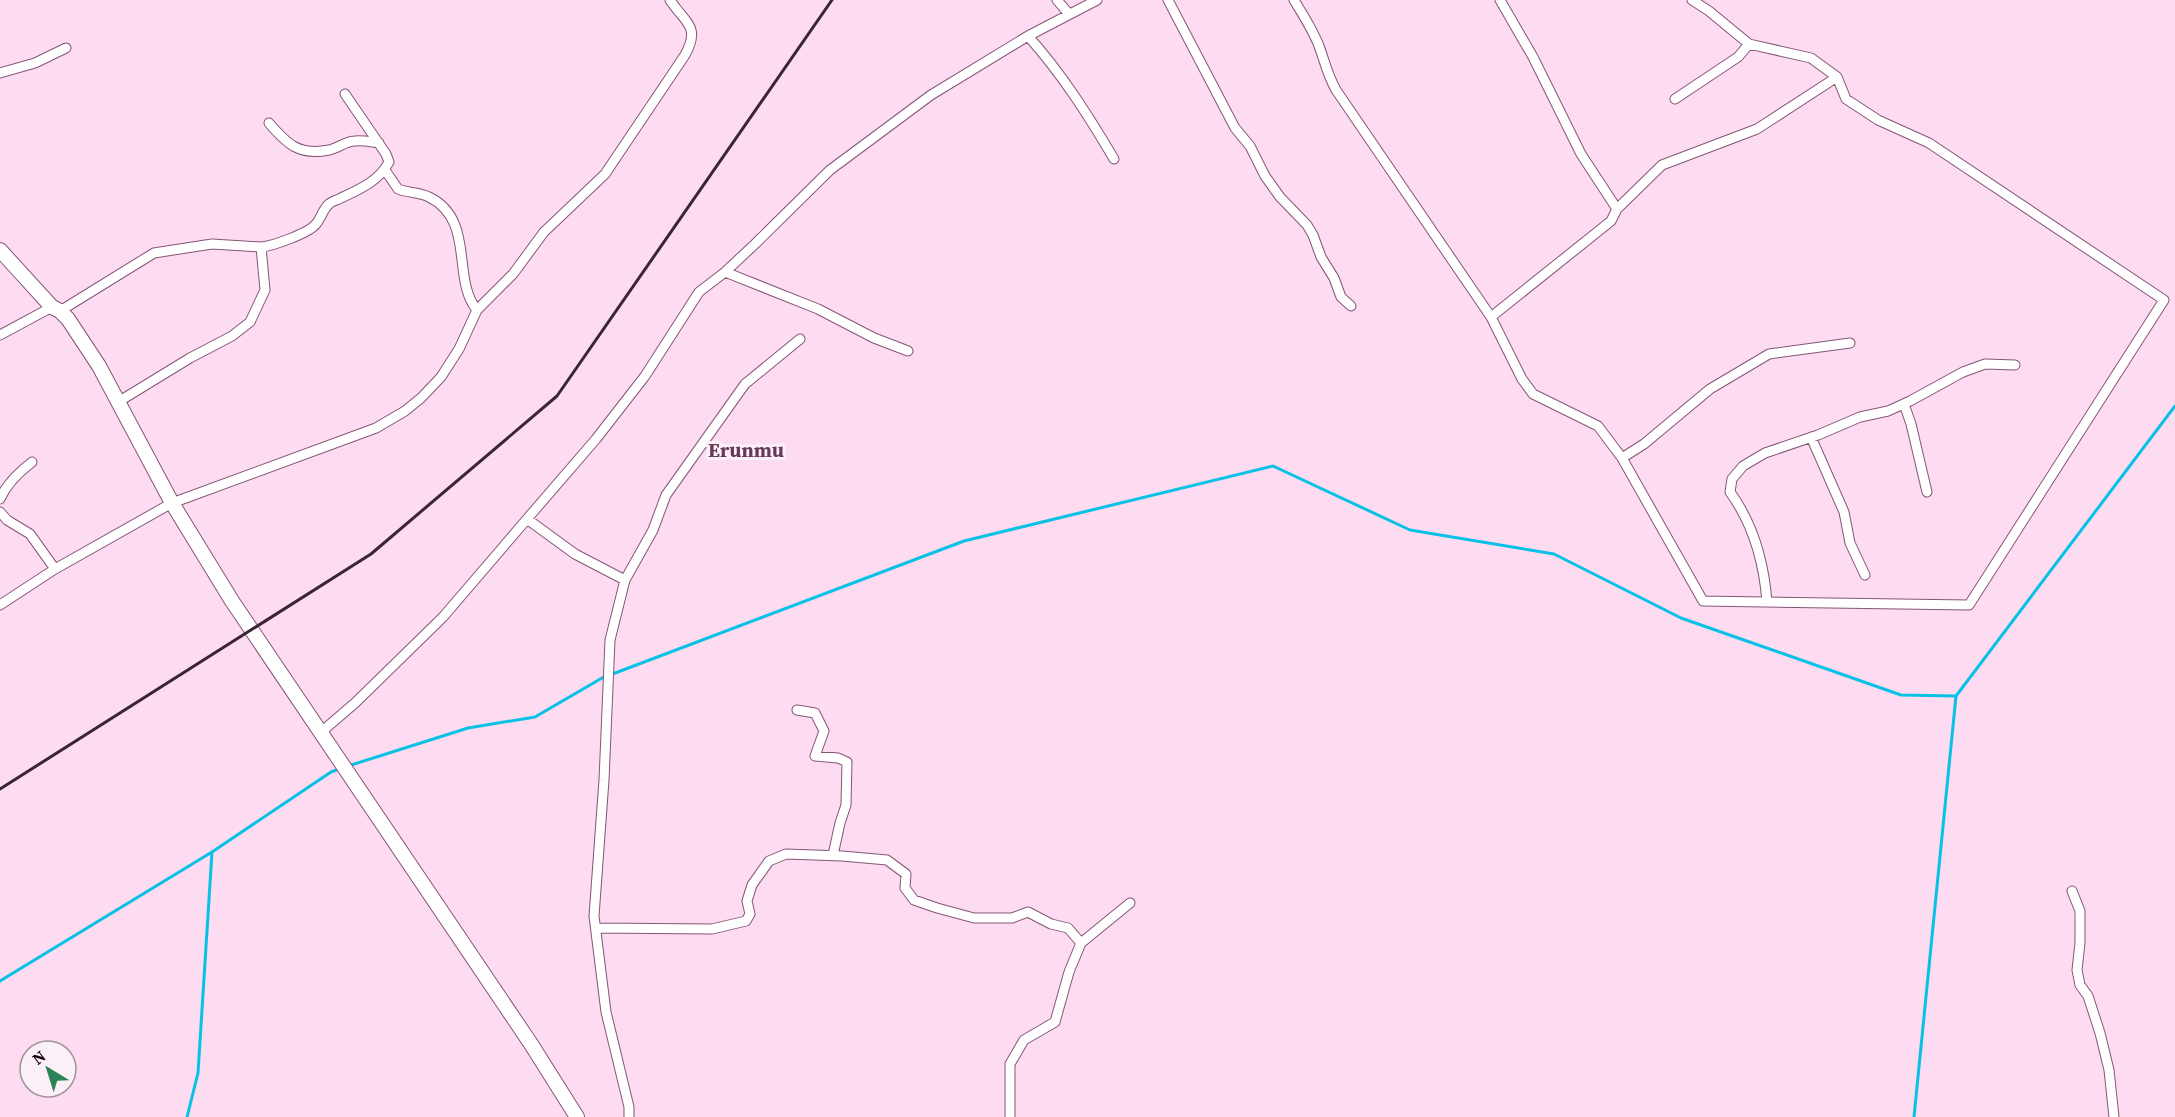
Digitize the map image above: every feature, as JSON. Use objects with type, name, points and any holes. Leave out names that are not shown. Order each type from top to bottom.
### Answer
[{"type":"street","points":[[0,605],[55,569],[172,503],[376,428],[405,411],[441,377],[459,349],[477,310],[513,274],[544,232],[605,174],[685,55],[692,41],[692,31],[670,0]]},
{"type":"street","points":[[1057,0],[1069,14]]},
{"type":"street","points":[[320,733],[443,617],[596,439],[645,376],[699,292],[725,272],[830,170],[931,95],[1028,36],[1097,0]]},
{"type":"street","points":[[1168,0],[1235,128],[1250,146],[1265,176],[1280,197],[1307,225],[1320,257],[1334,278],[1341,297],[1351,306]]},
{"type":"street","points":[[1294,0],[1319,46],[1325,70],[1336,90],[1491,317],[1522,379],[1533,394],[1598,426],[1622,458],[1703,602],[1969,605],[2164,300],[1929,143],[1878,120],[1846,99],[1837,77],[1811,58],[1749,44],[1692,0]]},
{"type":"street","points":[[1500,0],[1533,57],[1581,154],[1617,209]]},
{"type":"street","points":[[1028,36],[1052,63],[1078,99],[1114,159]]},
{"type":"street","points":[[1675,99],[1738,57],[1749,44]]},
{"type":"street","points":[[0,73],[35,63],[66,48]]},
{"type":"street","points":[[1491,317],[1611,221],[1617,209],[1662,165],[1757,129],[1837,77]]},
{"type":"street","points":[[0,335],[56,309],[154,253],[212,244],[274,246],[288,238],[309,231],[318,222],[328,204],[372,183],[385,170],[389,162],[379,143],[345,94]]},
{"type":"street","points":[[269,123],[283,139],[298,150],[330,150],[354,141],[379,143]]},
{"type":"street","points":[[385,170],[398,189],[430,198],[453,220],[459,235],[470,301],[477,310]]},
{"type":"street","points":[[118,402],[190,358],[232,336],[250,322],[266,290],[261,247]]},
{"type":"street","points":[[0,250],[68,319],[99,366],[172,503],[232,601],[525,1034],[577,1117]]},
{"type":"street","points":[[725,272],[818,309],[874,338],[909,351]]},
{"type":"street","points":[[629,1117],[629,1107],[606,1012],[594,916],[604,780],[610,640],[625,580],[653,530],[666,495],[746,384],[800,339]]},
{"type":"street","points":[[1622,458],[1644,444],[1710,388],[1769,354],[1850,343]]},
{"type":"street","points":[[1767,602],[1760,551],[1738,503],[1730,492],[1732,479],[1743,466],[1765,453],[1860,417],[1888,411],[1963,372],[1985,364],[2015,365]]},
{"type":"street","points":[[1904,404],[1927,492]]},
{"type":"street","points":[[1811,437],[1844,512],[1850,543],[1865,575]]},
{"type":"street","points":[[0,499],[20,471],[32,462]]},
{"type":"street","points":[[0,512],[7,520],[30,534],[55,569]]},
{"type":"street","points":[[527,519],[575,554],[625,580]]},
{"type":"street","points":[[797,710],[815,713],[824,731],[815,756],[838,758],[847,762],[846,805],[833,855]]},
{"type":"street","points":[[596,928],[712,929],[746,921],[750,914],[747,901],[752,885],[769,861],[786,854],[833,855],[887,860],[906,874],[905,888],[914,900],[974,918],[1012,918],[1028,912],[1051,924],[1068,928],[1081,943]]},
{"type":"street","points":[[2072,891],[2079,911],[2080,943],[2077,970],[2080,985],[2088,996],[2100,1033],[2109,1070],[2114,1117]]},
{"type":"street","points":[[1010,1117],[1010,1064],[1024,1040],[1055,1022],[1069,972],[1081,943],[1130,903]]},
{"type":"waterway","points":[[1914,1117],[1956,696],[2175,406]]},
{"type":"waterway","points":[[348,766],[468,728],[535,717],[602,678],[964,541],[1273,466],[1410,530],[1554,554],[1681,618],[1901,695],[1956,696]]},
{"type":"waterway","points":[[0,981],[212,852],[331,772],[339,769]]},
{"type":"waterway","points":[[187,1117],[198,1073],[212,852]]},
{"type":"railway","points":[[0,789],[371,554],[557,396],[832,0]]},
{"type":"district","name":"Erunmu","points":[[746,450]]}]
